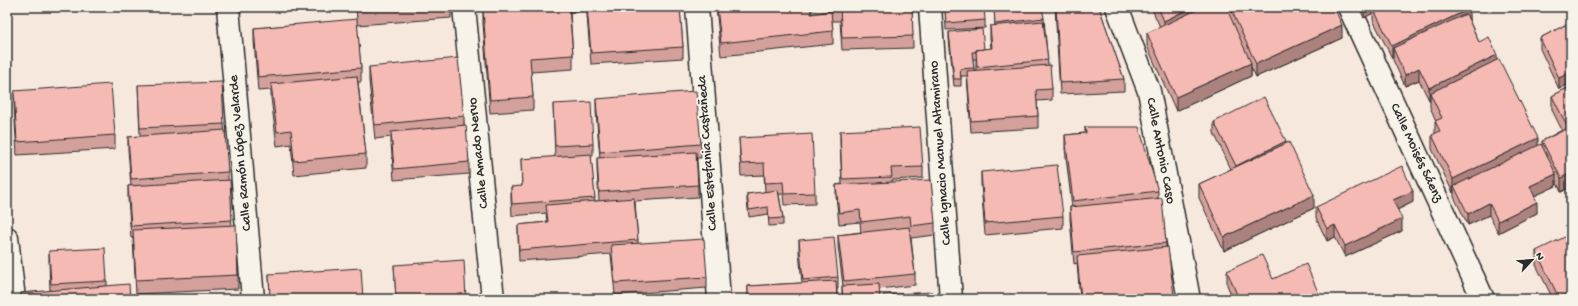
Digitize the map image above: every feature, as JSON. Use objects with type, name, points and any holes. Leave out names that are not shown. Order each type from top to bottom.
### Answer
[{"type":"street","name":"Calle Ramón López Velarde","points":[[228,7],[254,299]]},
{"type":"street","name":"Calle Amado Nervo","points":[[464,7],[493,299]]},
{"type":"street","name":"Calle Estefania Castañeda","points":[[697,7],[719,299]]},
{"type":"street","name":"Calle Ignacio Manuel Altamirano","points":[[930,7],[951,299]]},
{"type":"street","name":"Calle Antonio Caso","points":[[1117,7],[1149,91],[1189,299]]},
{"type":"street","name":"Calle Moisés Sáenz","points":[[1349,7],[1483,299]]},
{"type":"street","points":[[7,238],[14,299]]},
{"type":"building","points":[[357,7],[413,7],[357,11]]},
{"type":"building","points":[[524,7],[569,7],[573,55],[530,58],[533,97],[490,100],[483,10]]},
{"type":"building","points":[[587,7],[680,7],[683,47],[591,53]]},
{"type":"building","points":[[717,7],[811,7],[811,14],[831,11],[833,31],[721,43]]},
{"type":"building","points":[[831,7],[912,7],[913,36],[842,38],[840,9],[831,9]]},
{"type":"building","points":[[984,7],[985,20],[946,23],[945,9]]},
{"type":"building","points":[[994,7],[1042,7],[1044,18],[995,24]]},
{"type":"building","points":[[1056,7],[1099,7],[1124,79],[1060,83]]},
{"type":"building","points":[[1158,7],[1193,7],[1164,21]]},
{"type":"building","points":[[1203,7],[1226,7],[1251,63],[1176,97],[1147,33]]},
{"type":"building","points":[[1230,7],[1334,7],[1342,25],[1256,64]]},
{"type":"building","points":[[1468,7],[1469,9],[1392,46],[1373,8]]},
{"type":"building","points":[[1466,14],[1479,42],[1489,37],[1497,55],[1429,88],[1419,68],[1405,75],[1393,48]]},
{"type":"building","points":[[357,19],[361,68],[258,77],[254,28]]},
{"type":"building","points":[[1043,21],[1048,60],[977,67],[976,50],[992,48],[990,26]]},
{"type":"building","points":[[1571,22],[1571,72],[1559,78],[1540,38]]},
{"type":"building","points":[[982,29],[984,49],[972,52],[974,68],[960,69],[961,79],[954,79],[949,32]]},
{"type":"building","points":[[458,58],[464,116],[375,125],[369,67]]},
{"type":"building","points":[[1499,59],[1538,138],[1453,179],[1432,135],[1440,131],[1435,121],[1442,118],[1430,93]]},
{"type":"building","points":[[1050,65],[1052,89],[1036,90],[1038,116],[971,121],[967,71]]},
{"type":"building","points":[[357,76],[366,154],[294,161],[291,130],[277,132],[271,84]]},
{"type":"building","points":[[222,82],[224,124],[140,128],[138,85]]},
{"type":"building","points":[[111,84],[115,135],[17,142],[14,91]]},
{"type":"building","points":[[1571,86],[1571,173],[1561,178],[1542,141],[1568,128],[1552,96]]},
{"type":"building","points":[[696,91],[701,144],[600,152],[596,99]]},
{"type":"building","points":[[1264,97],[1286,141],[1236,166],[1214,122]]},
{"type":"building","points":[[591,102],[593,144],[555,146],[553,104]]},
{"type":"building","points":[[466,125],[469,162],[394,169],[391,132]]},
{"type":"building","points":[[920,127],[923,167],[891,168],[892,177],[842,179],[840,131]]},
{"type":"building","points":[[1085,127],[1139,127],[1158,191],[1073,201],[1065,135],[1086,133]]},
{"type":"building","points":[[225,130],[228,172],[131,179],[128,137]]},
{"type":"building","points":[[812,134],[815,193],[784,194],[783,182],[765,183],[764,163],[741,164],[739,138]]},
{"type":"building","points":[[1289,142],[1314,195],[1224,237],[1199,184]]},
{"type":"building","points":[[1541,144],[1556,174],[1530,186],[1537,202],[1498,221],[1489,203],[1468,214],[1454,186]]},
{"type":"building","points":[[696,152],[698,185],[599,192],[597,158]]},
{"type":"building","points":[[591,154],[595,198],[512,204],[511,187],[522,186],[521,159]]},
{"type":"building","points":[[1057,165],[1063,216],[985,223],[981,172]]},
{"type":"building","points":[[1402,166],[1413,191],[1393,200],[1402,219],[1345,246],[1335,225],[1327,229],[1316,207]]},
{"type":"building","points":[[230,180],[232,220],[131,226],[128,186]]},
{"type":"building","points":[[931,180],[935,223],[911,226],[910,216],[861,222],[860,210],[839,213],[836,185]]},
{"type":"building","points":[[778,190],[783,218],[769,219],[768,207],[749,210],[747,194]]},
{"type":"building","points":[[634,198],[638,240],[519,250],[518,225],[548,222],[546,205]]},
{"type":"building","points":[[1162,198],[1166,243],[1074,252],[1070,207]]},
{"type":"building","points":[[236,225],[238,275],[136,280],[133,230]]},
{"type":"building","points":[[909,227],[915,274],[844,281],[838,235]]},
{"type":"building","points":[[1571,234],[1571,292],[1559,298],[1536,251]]},
{"type":"building","points":[[834,237],[838,277],[803,280],[799,240]]},
{"type":"building","points":[[704,239],[707,277],[615,283],[611,245]]},
{"type":"building","points":[[1168,247],[1174,296],[1144,299],[1081,299],[1077,256]]},
{"type":"building","points":[[105,248],[107,281],[51,284],[49,251]]},
{"type":"building","points":[[1262,255],[1273,279],[1306,264],[1321,299],[1239,299],[1227,271]]},
{"type":"building","points":[[464,260],[466,299],[396,299],[394,265]]},
{"type":"building","points":[[361,268],[363,299],[270,299],[269,274]]},
{"type":"building","points":[[836,281],[837,299],[748,299],[748,286]]},
{"type":"building","points":[[129,284],[130,299],[21,299],[21,293]]},
{"type":"building","points":[[879,284],[880,299],[843,299],[842,286]]},
{"type":"building","points":[[932,292],[932,299],[884,299],[883,295]]}]
